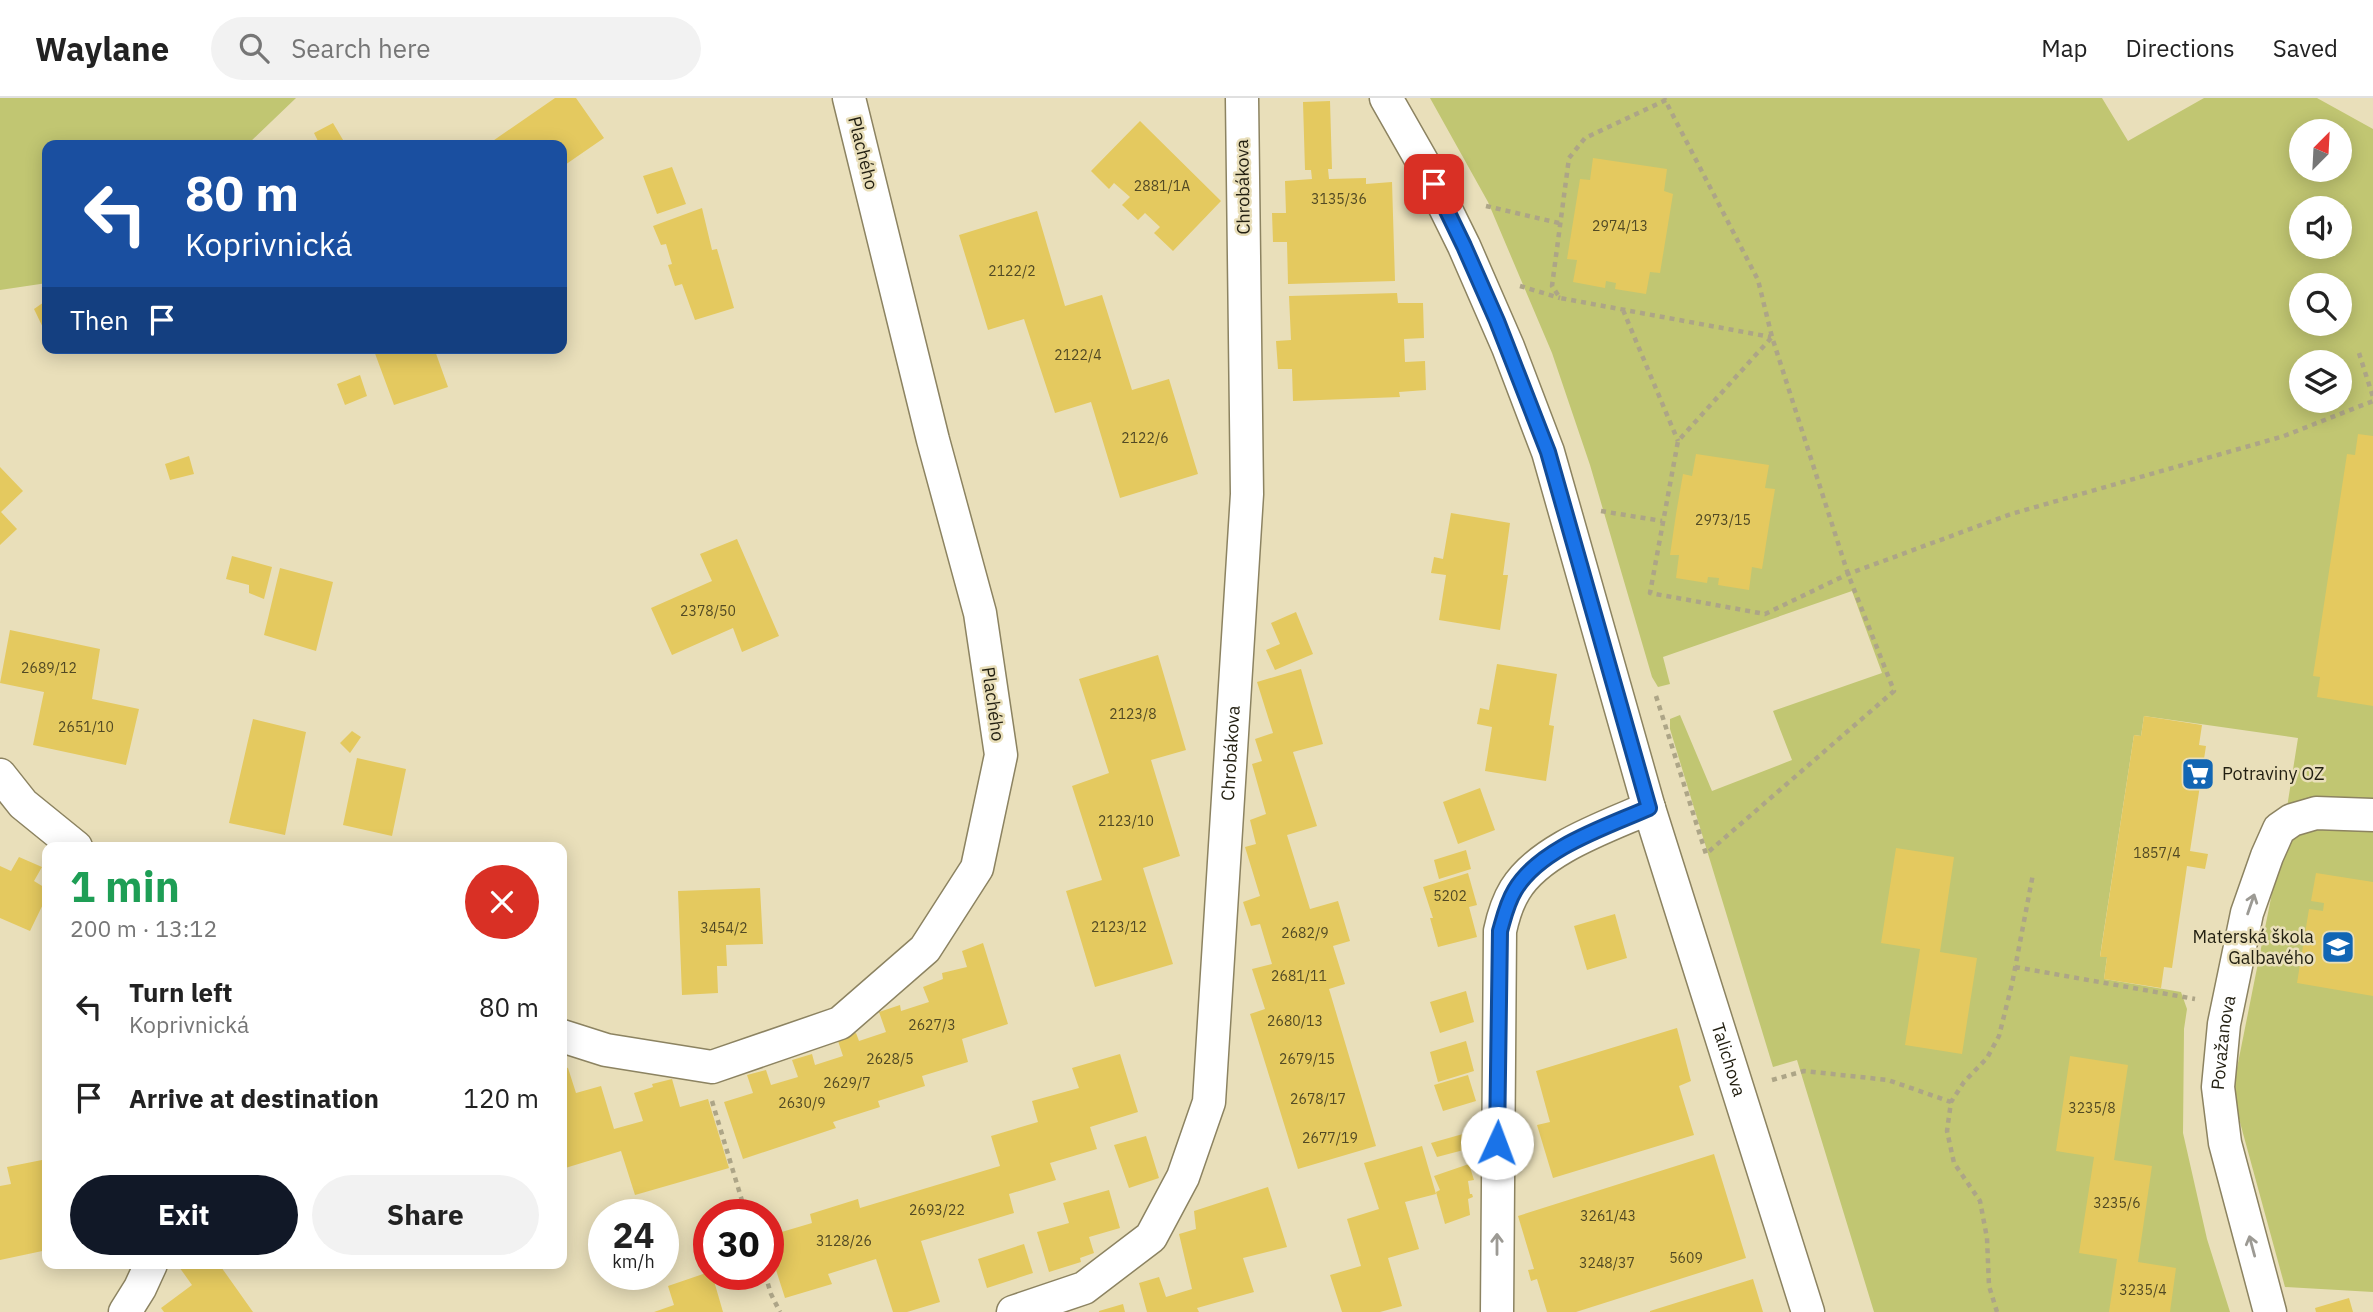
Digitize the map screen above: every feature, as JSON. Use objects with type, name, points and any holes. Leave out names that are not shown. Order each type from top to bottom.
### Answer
[{"type":"street","name":"Plachého","points":[[567,1038],[606,1050],[712,1067],[840,1023],[925,949],[977,868],[1001,755],[980,613],[930,427],[849,98]]},
{"type":"street","name":"Chrobákova","points":[[1013,1312],[1084,1288],[1151,1237],[1183,1177],[1209,1102],[1247,494],[1242,98]]},
{"type":"street","name":"Talichova","points":[[1386,98],[1423,163],[1464,246],[1508,346],[1548,452],[1649,808],[1808,1312]]},
{"type":"street","points":[[0,775],[23,804],[70,842]]},
{"type":"street","points":[[1497,1312],[1500,931],[1504,915],[1516,889],[1529,872],[1570,842],[1649,808]]},
{"type":"street","name":"Považanova","points":[[2270,1312],[2225,1143],[2218,1087],[2224,1024],[2247,914],[2279,829],[2292,820],[2316,813],[2373,815]]},
{"type":"street","points":[[125,1312],[149,1269]]},
{"type":"path","points":[[1653,686],[1706,854],[1894,691],[1848,574],[1772,337],[1758,280],[1665,99],[1585,138],[1569,158],[1552,286],[1560,298],[1772,337]]},
{"type":"path","points":[[1486,206],[1559,223]]},
{"type":"path","points":[[1623,310],[1678,441]]},
{"type":"path","points":[[1772,337],[1678,441],[1650,593],[1765,614],[1848,574],[2011,514],[2284,436],[2373,399],[2359,353]]},
{"type":"path","points":[[1604,524],[1601,511],[1662,521]]},
{"type":"path","points":[[1997,1312],[1989,1286],[1987,1238],[1980,1201],[1954,1163],[1947,1131],[1951,1102],[1964,1082],[1987,1058],[1999,1036],[2033,874]]},
{"type":"path","points":[[2015,967],[2195,999]]},
{"type":"path","points":[[1772,1080],[1804,1071],[1888,1080],[1951,1102]]},
{"type":"path","points":[[710,1095],[741,1199]]},
{"type":"path","points":[[770,1290],[780,1312]]},
{"type":"green space","points":[[0,98],[296,98],[252,140],[42,140],[42,284],[0,290]]},
{"type":"green space","points":[[1430,98],[2102,98],[2128,141],[2204,98],[2317,98],[2373,129],[2373,1292],[2285,1287],[2232,1093],[2279,858],[2298,738],[2144,716],[2141,736],[2134,735],[2100,956],[2107,957],[2104,979],[2181,992],[2187,1009],[2184,1029],[2183,1133],[2207,1239],[2230,1312],[1874,1312],[1797,1060],[1773,1067],[1670,729],[1670,719],[1680,715],[1712,791],[1792,760],[1773,711],[1882,673],[1852,591],[1663,657],[1670,684],[1658,687],[1652,677],[1590,465],[1552,353],[1488,202]]},
{"type":"building","points":[[555,98],[576,98],[604,138],[567,164],[567,140],[494,140]]},
{"type":"building","points":[[1330,101],[1332,169],[1328,169],[1329,179],[1366,178],[1366,184],[1392,182],[1395,281],[1288,284],[1287,242],[1273,242],[1272,213],[1286,213],[1285,181],[1312,179],[1311,170],[1305,170],[1303,102]]},
{"type":"building","points":[[1140,121],[1221,201],[1173,251],[1154,233],[1160,227],[1145,213],[1138,220],[1122,205],[1130,197],[1114,183],[1109,189],[1091,171]]},
{"type":"building","points":[[333,123],[343,140],[318,140],[314,133]]},
{"type":"building","points":[[1593,158],[1667,169],[1664,191],[1673,194],[1660,273],[1650,272],[1646,294],[1615,289],[1616,283],[1606,281],[1605,288],[1573,282],[1577,260],[1567,259],[1580,179],[1590,180]]},
{"type":"building","points":[[672,167],[686,204],[657,214],[643,176]]},
{"type":"building","points":[[702,208],[712,250],[717,249],[734,308],[695,320],[682,284],[675,286],[668,265],[672,264],[666,244],[661,245],[653,226]]},
{"type":"building","points":[[1037,211],[1065,306],[1102,295],[1132,390],[1169,379],[1198,474],[1120,498],[1091,402],[1055,413],[1024,319],[988,330],[959,235]]},
{"type":"building","points":[[1397,293],[1398,303],[1423,303],[1424,338],[1404,339],[1405,362],[1425,361],[1426,390],[1399,392],[1400,397],[1293,401],[1292,369],[1278,369],[1276,341],[1291,340],[1289,296]]},
{"type":"building","points":[[42,303],[42,326],[34,309]]},
{"type":"building","points":[[375,354],[436,354],[448,387],[394,405]]},
{"type":"building","points":[[360,375],[367,396],[345,405],[337,384]]},
{"type":"building","points":[[2358,434],[2373,436],[2373,706],[2317,697],[2320,677],[2313,676],[2347,454],[2355,455]]},
{"type":"building","points":[[1696,454],[1769,465],[1765,488],[1775,489],[1762,569],[1752,567],[1749,590],[1718,585],[1719,578],[1708,577],[1707,583],[1676,578],[1679,555],[1670,555],[1676,514],[1683,474],[1692,476]]},
{"type":"building","points":[[189,456],[194,474],[170,480],[165,464]]},
{"type":"building","points":[[0,467],[23,491],[1,512],[17,529],[0,545]]},
{"type":"building","points":[[1451,513],[1510,523],[1503,575],[1508,575],[1500,630],[1439,620],[1446,575],[1431,573],[1434,557],[1443,559]]},
{"type":"building","points":[[737,539],[779,636],[742,652],[733,628],[672,655],[651,608],[712,581],[700,554]]},
{"type":"building","points":[[232,556],[272,567],[264,599],[249,593],[249,585],[226,579]]},
{"type":"building","points":[[280,568],[333,582],[316,651],[264,635]]},
{"type":"building","points":[[1296,612],[1313,654],[1275,670],[1266,650],[1280,644],[1271,623]]},
{"type":"building","points":[[10,630],[100,649],[92,699],[139,709],[126,765],[33,745],[44,692],[0,683]]},
{"type":"building","points":[[1158,655],[1186,750],[1151,760],[1180,856],[1143,868],[1173,964],[1095,987],[1066,891],[1102,880],[1072,786],[1109,773],[1079,679]]},
{"type":"building","points":[[1497,664],[1557,674],[1549,725],[1554,726],[1546,781],[1485,771],[1492,727],[1477,724],[1480,708],[1489,710]]},
{"type":"building","points":[[1301,669],[1323,744],[1293,752],[1317,826],[1287,835],[1310,909],[1338,901],[1350,941],[1333,946],[1345,984],[1329,989],[1376,1146],[1298,1169],[1250,1014],[1265,1009],[1252,969],[1272,964],[1260,924],[1251,926],[1243,902],[1260,896],[1245,847],[1256,844],[1250,820],[1266,814],[1252,764],[1262,761],[1255,739],[1273,733],[1257,682]]},
{"type":"building","points":[[2144,716],[2202,725],[2199,745],[2206,746],[2190,851],[2208,854],[2205,869],[2187,866],[2172,968],[2164,967],[2161,988],[2104,979],[2107,957],[2100,957],[2134,735],[2141,736]]},
{"type":"building","points":[[253,719],[306,732],[285,835],[229,823]]},
{"type":"building","points":[[352,731],[361,737],[350,753],[340,743]]},
{"type":"building","points":[[357,758],[406,769],[392,836],[343,825]]},
{"type":"building","points":[[1480,788],[1495,830],[1458,844],[1443,802]]},
{"type":"building","points":[[1896,848],[1954,857],[1940,952],[1977,958],[1962,1054],[1905,1045],[1920,949],[1881,943]]},
{"type":"building","points":[[1466,850],[1471,869],[1439,879],[1434,860]]},
{"type":"building","points":[[19,857],[42,867],[34,881],[42,886],[42,906],[30,931],[0,918],[0,866],[11,871]]},
{"type":"building","points":[[1468,873],[1477,905],[1469,907],[1477,937],[1438,947],[1430,918],[1433,918],[1423,887]]},
{"type":"building","name":"Materská škola Galbavého","points":[[2316,873],[2373,882],[2373,996],[2297,983],[2309,909],[2323,911],[2324,903],[2311,901]]},
{"type":"building","points":[[760,888],[763,944],[726,945],[727,966],[717,966],[718,993],[682,995],[678,891]]},
{"type":"building","points":[[1615,914],[1627,958],[1587,970],[1574,926]]},
{"type":"building","points":[[983,943],[1008,1024],[962,1039],[968,1062],[922,1076],[925,1086],[878,1101],[880,1107],[833,1122],[836,1128],[743,1159],[724,1102],[753,1093],[747,1075],[766,1070],[771,1085],[798,1077],[792,1060],[812,1054],[815,1065],[843,1056],[837,1038],[856,1033],[859,1041],[886,1032],[879,1012],[900,1005],[901,1011],[929,1002],[923,987],[943,979],[942,973],[967,967],[962,951]]},
{"type":"building","points":[[1466,991],[1474,1022],[1440,1033],[1430,1002]]},
{"type":"building","points":[[1677,1028],[1691,1081],[1679,1086],[1694,1135],[1553,1178],[1537,1125],[1550,1122],[1536,1071]]},
{"type":"building","points":[[1466,1041],[1474,1071],[1438,1082],[1430,1052]]},
{"type":"building","points":[[1120,1054],[1138,1112],[1090,1127],[1097,1149],[1050,1163],[1056,1180],[1009,1194],[1014,1213],[921,1241],[940,1302],[907,1312],[893,1312],[876,1259],[828,1274],[832,1284],[785,1298],[782,1290],[784,1231],[812,1223],[810,1214],[858,1199],[860,1208],[1000,1166],[991,1136],[1038,1122],[1032,1101],[1079,1088],[1072,1068]]},
{"type":"building","points":[[2070,1056],[2128,1065],[2114,1160],[2152,1166],[2138,1262],[2176,1268],[2170,1312],[2109,1312],[2117,1259],[2079,1253],[2094,1157],[2056,1151]]},
{"type":"building","points":[[567,1068],[576,1093],[601,1086],[614,1129],[643,1121],[634,1093],[653,1087],[652,1084],[672,1079],[680,1107],[708,1099],[729,1168],[635,1195],[621,1151],[567,1167]]},
{"type":"building","points":[[1468,1075],[1476,1101],[1443,1111],[1434,1085]]},
{"type":"building","points":[[1470,1132],[1475,1147],[1437,1157],[1431,1143]]},
{"type":"building","points":[[1146,1136],[1159,1178],[1129,1188],[1114,1145]]},
{"type":"building","points":[[1422,1146],[1436,1194],[1405,1202],[1419,1249],[1388,1258],[1402,1306],[1380,1312],[1342,1312],[1330,1275],[1361,1266],[1347,1219],[1379,1209],[1364,1163]]},
{"type":"building","points":[[1714,1154],[1746,1258],[1576,1312],[1547,1312],[1537,1279],[1531,1281],[1528,1270],[1534,1269],[1518,1216]]},
{"type":"building","points":[[42,1160],[42,1251],[0,1260],[0,1186],[11,1184],[7,1167]]},
{"type":"building","points":[[1469,1164],[1474,1180],[1468,1181],[1473,1197],[1468,1199],[1470,1215],[1445,1224],[1436,1192],[1440,1190],[1434,1176]]},
{"type":"building","points":[[1268,1187],[1287,1247],[1243,1258],[1254,1292],[1197,1308],[1199,1312],[1147,1312],[1139,1283],[1159,1277],[1166,1297],[1192,1289],[1179,1234],[1196,1229],[1194,1211]]},
{"type":"building","points":[[1109,1190],[1120,1228],[1089,1237],[1094,1253],[1080,1258],[1081,1262],[1049,1272],[1037,1232],[1069,1223],[1063,1203]]},
{"type":"building","points":[[1024,1244],[1033,1273],[987,1288],[978,1259]]},
{"type":"building","points":[[181,1269],[223,1269],[253,1312],[164,1312],[161,1308],[192,1285]]},
{"type":"building","points":[[693,1277],[693,1290],[717,1290],[723,1312],[654,1312],[674,1305],[669,1290],[679,1290],[679,1282]]},
{"type":"building","points":[[1753,1279],[1763,1312],[1650,1312],[1650,1311]]},
{"type":"building","points":[[2349,1298],[2353,1312],[2316,1312],[2315,1308]]},
{"type":"building","points":[[1123,1304],[1125,1312],[1099,1312],[1099,1311]]},
{"type":"place","name":"Potraviny OZ","points":[[2198,774]]},
{"type":"place","name":"Materská škola Galbavého","points":[[2338,947]]},
{"type":"route","points":[[1434,184],[1508,346],[1548,452],[1649,808],[1570,842],[1529,872],[1509,901],[1500,931],[1497,1143]]}]
